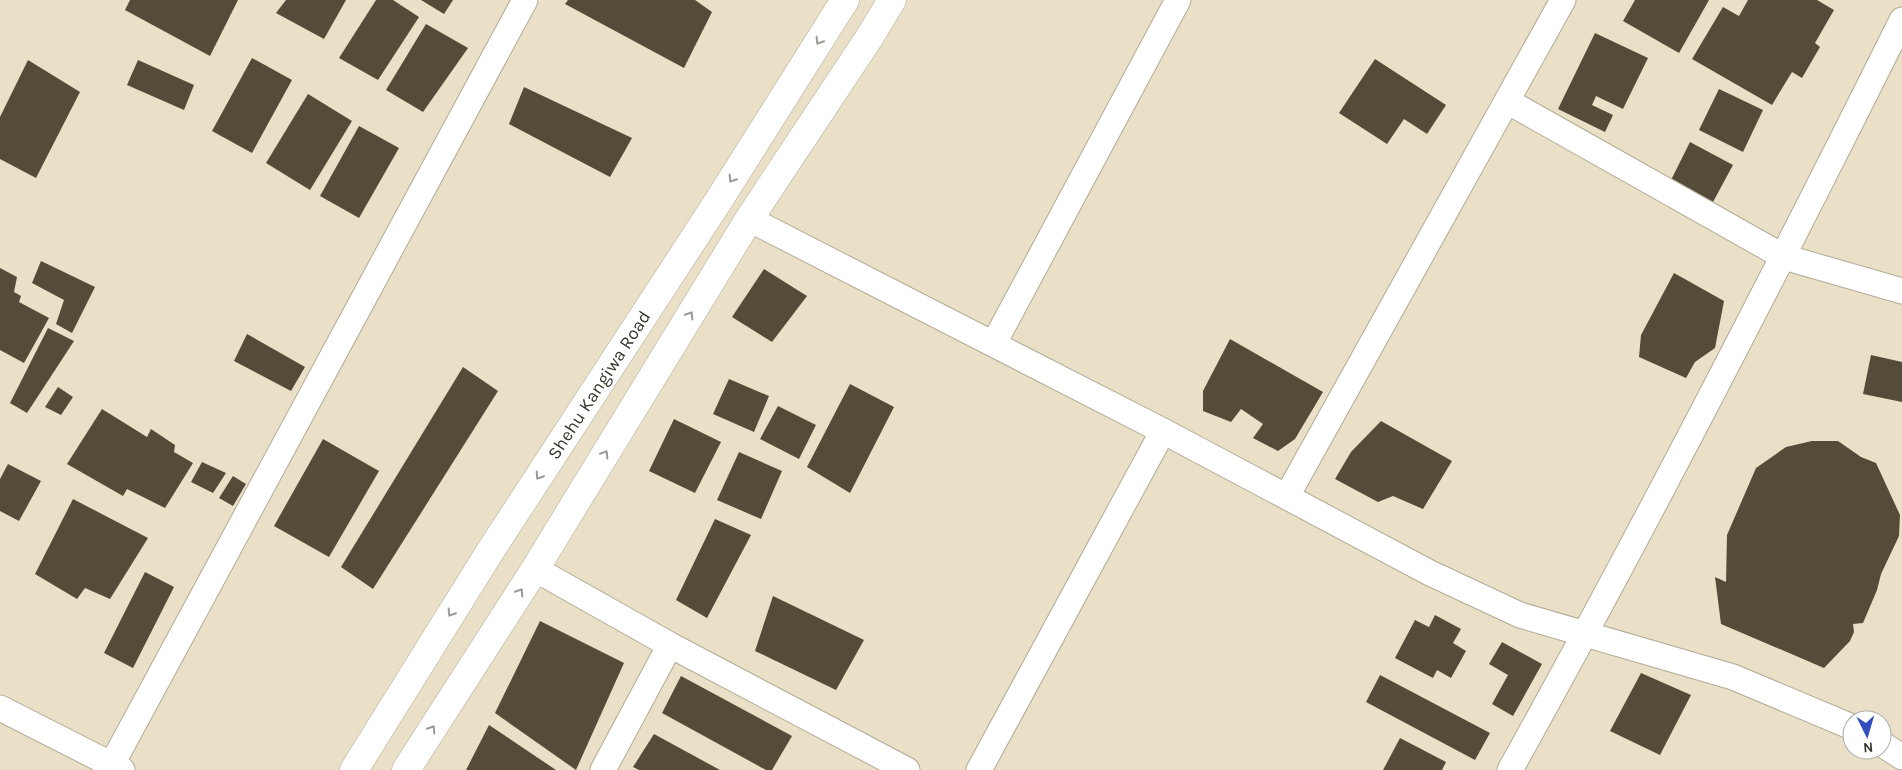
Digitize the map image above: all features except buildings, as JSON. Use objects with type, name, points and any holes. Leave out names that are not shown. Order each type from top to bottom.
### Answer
[{"type":"main road","points":[[406,770],[534,569],[749,219],[869,38],[892,0]]},
{"type":"main road","points":[[840,8],[869,38]]},
{"type":"main road","name":"Shehu Kangiwa Road","points":[[354,770],[491,550],[719,200],[840,8]]},
{"type":"street","points":[[0,708],[117,767],[525,0]]},
{"type":"street","points":[[994,343],[1178,0]]},
{"type":"street","points":[[1287,496],[1563,0]]},
{"type":"street","points":[[1510,770],[1586,633],[1784,257],[1902,20]]},
{"type":"street","points":[[1507,101],[1784,257],[1902,291]]},
{"type":"street","points":[[749,219],[994,343],[1430,573],[1520,615],[1733,677],[1842,723]]},
{"type":"street","points":[[979,770],[1163,431]]},
{"type":"street","points":[[534,569],[670,645],[907,770]]},
{"type":"street","points":[[603,770],[670,645]]}]
